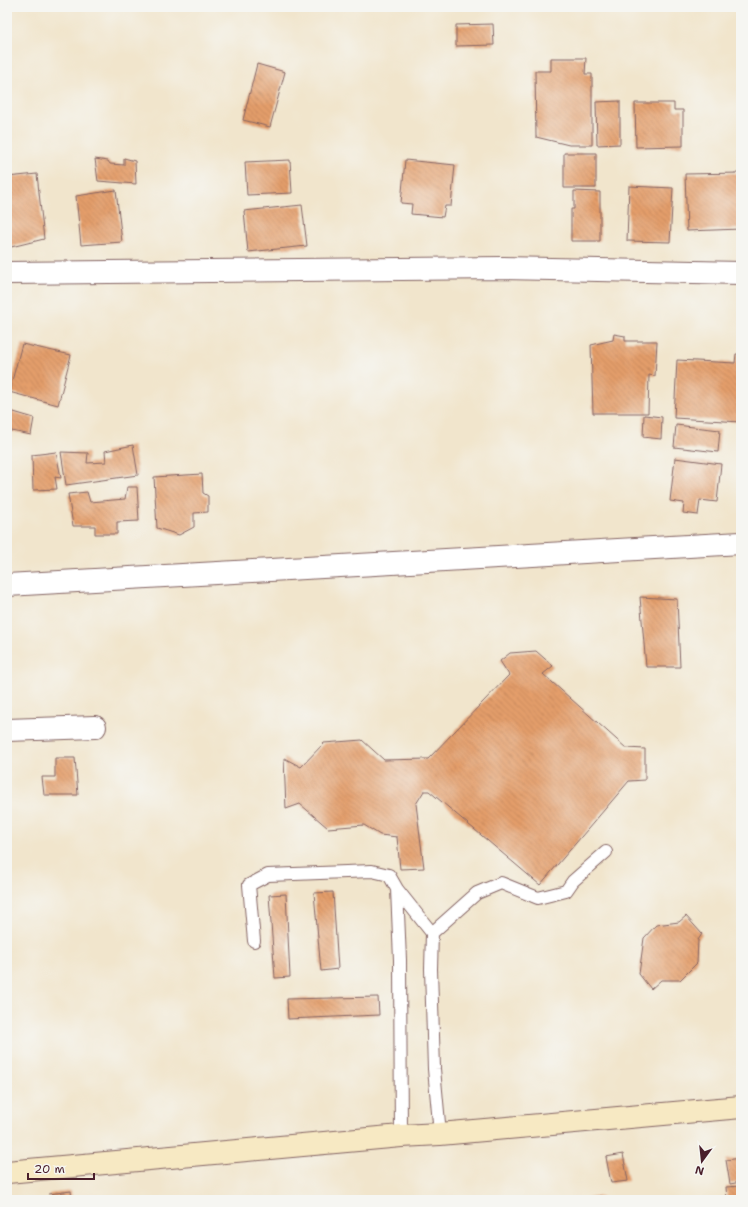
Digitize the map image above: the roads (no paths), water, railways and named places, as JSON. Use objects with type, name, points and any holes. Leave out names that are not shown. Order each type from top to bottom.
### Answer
[{"type":"main road","points":[[7,1172],[741,1107]]},
{"type":"street","points":[[7,273],[503,268],[741,273]]},
{"type":"street","points":[[7,584],[741,543]]},
{"type":"street","points":[[7,730],[95,727]]},
{"type":"lane","points":[[432,933],[477,893],[501,883],[538,898],[566,891],[573,881],[606,852]]},
{"type":"lane","points":[[254,941],[249,886],[268,875],[372,871],[389,875],[397,889],[432,933],[431,969],[434,1069],[440,1134]]},
{"type":"lane","points":[[397,889],[400,960],[401,1136]]}]
